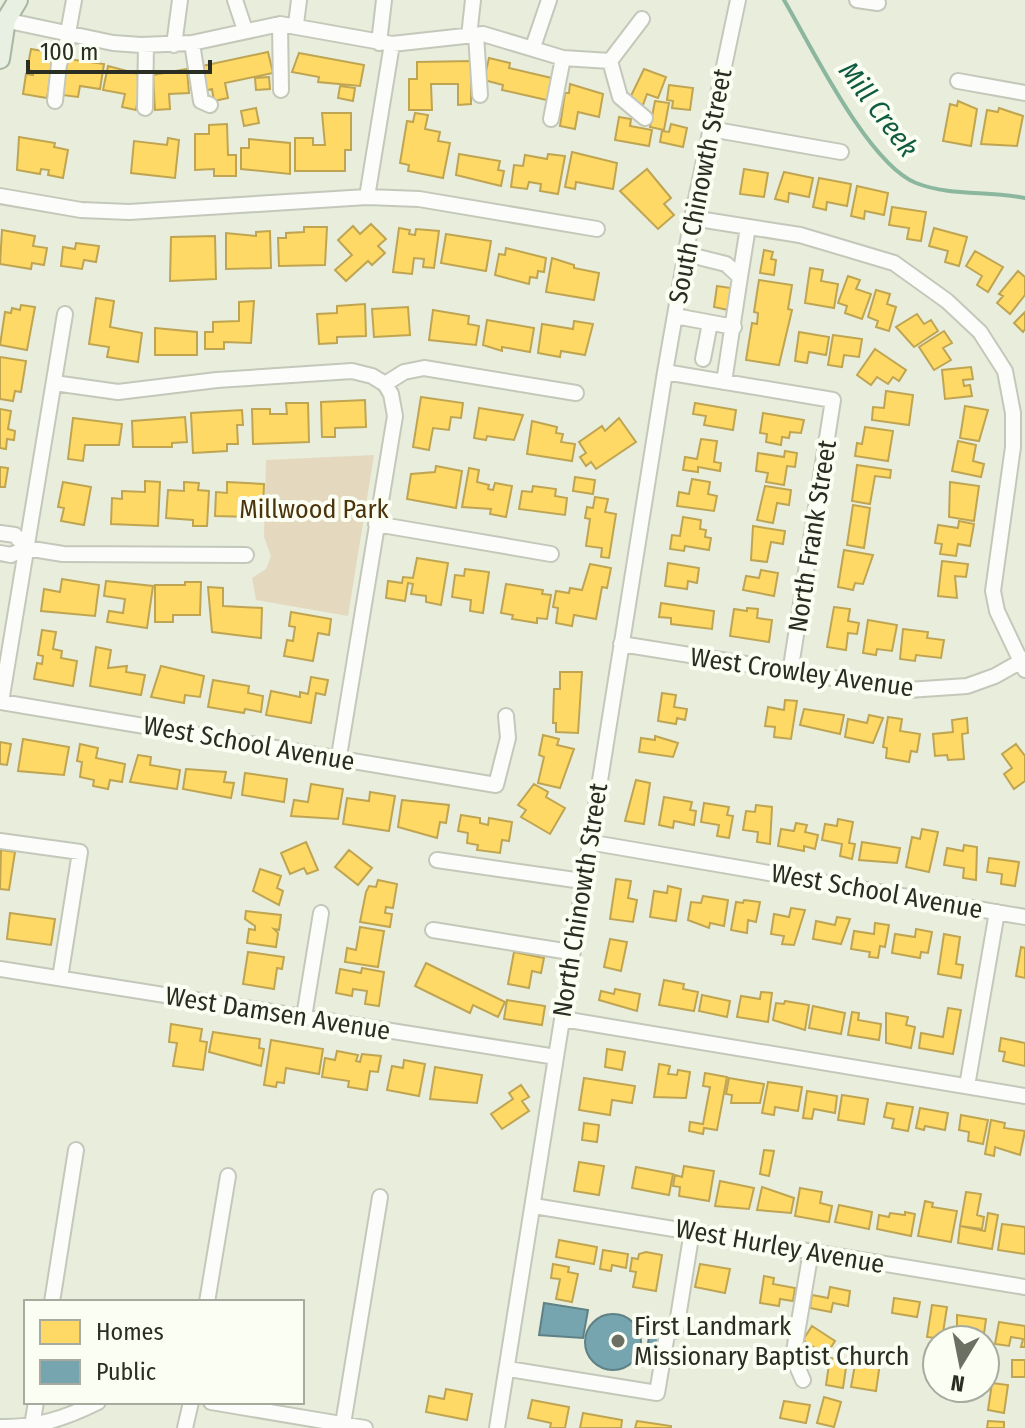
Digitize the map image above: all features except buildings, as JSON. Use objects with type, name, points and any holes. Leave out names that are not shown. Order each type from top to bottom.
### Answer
[{"type":"main road","points":[[0,59],[2,16],[18,0]]},
{"type":"street","points":[[55,101],[59,64],[69,33],[74,0]]},
{"type":"street","points":[[174,45],[180,0]]},
{"type":"street","points":[[235,0],[245,30]]},
{"type":"street","points":[[296,24],[299,0]]},
{"type":"street","points":[[367,197],[386,43],[384,0]]},
{"type":"street","points":[[473,0],[473,36],[480,95]]},
{"type":"street","points":[[533,47],[549,0]]},
{"type":"street","name":"South Chinowth Street","points":[[665,372],[692,218],[738,0]]},
{"type":"street","points":[[857,0],[878,3]]},
{"type":"street","points":[[2,16],[113,43],[174,45],[245,30],[296,24],[386,43],[473,36],[533,47],[563,58],[610,61]]},
{"type":"street","points":[[610,61],[642,19]]},
{"type":"street","points":[[280,24],[281,90]]},
{"type":"street","points":[[192,43],[201,101],[210,105]]},
{"type":"street","points":[[145,108],[146,45]]},
{"type":"street","points":[[551,119],[563,58]]},
{"type":"street","points":[[610,61],[620,97],[645,118]]},
{"type":"street","points":[[958,81],[1025,93]]},
{"type":"street","points":[[710,129],[841,152]]},
{"type":"street","points":[[0,196],[81,210],[129,212],[367,197],[419,199],[597,229]]},
{"type":"street","points":[[692,218],[800,235],[894,263],[947,301],[980,332],[1005,371],[1019,412],[993,591],[997,611],[1024,664]]},
{"type":"street","points":[[665,372],[724,382],[748,227]]},
{"type":"street","points":[[686,254],[726,264],[740,277]]},
{"type":"street","points":[[1,702],[65,314]]},
{"type":"street","points":[[675,316],[734,327]]},
{"type":"street","points":[[703,359],[710,323]]},
{"type":"street","points":[[385,384],[404,372],[424,368],[576,393]]},
{"type":"street","points":[[54,383],[118,392],[148,391],[217,380],[352,371],[372,376],[385,384],[391,394],[395,416],[339,756]]},
{"type":"street","name":"North Chinowth Street","points":[[497,1428],[563,1019],[570,952],[665,372]]},
{"type":"street","name":"North Frank Street","points":[[724,382],[833,400],[790,673]]},
{"type":"street","points":[[376,524],[551,554]]},
{"type":"street","points":[[0,533],[15,535],[26,548]]},
{"type":"street","points":[[0,553],[11,555],[26,548],[63,554],[246,555]]},
{"type":"street","name":"West Crowley Avenue","points":[[621,644],[873,686],[938,690],[967,686],[1024,664]]},
{"type":"street","name":"West School Avenue","points":[[1,702],[339,756],[496,785],[508,738],[506,716]]},
{"type":"street","points":[[0,841],[80,852],[60,978]]},
{"type":"street","name":"West School Avenue","points":[[588,842],[1025,917]]},
{"type":"street","points":[[437,860],[582,881]]},
{"type":"street","points":[[967,1086],[997,912]]},
{"type":"street","points":[[304,1017],[321,913]]},
{"type":"street","points":[[433,930],[570,952]]},
{"type":"street","name":"West Damsen Avenue","points":[[0,969],[556,1057]]},
{"type":"street","points":[[563,1019],[1025,1096]]},
{"type":"street","points":[[52,1300],[76,1150]]},
{"type":"street","points":[[207,1300],[228,1176]]},
{"type":"street","points":[[343,1424],[380,1197]]},
{"type":"street","name":"West Hurley Avenue","points":[[534,1206],[1025,1287]]},
{"type":"street","points":[[508,1369],[657,1393],[667,1334],[676,1330],[692,1231]]},
{"type":"street","points":[[803,1380],[793,1357],[811,1251]]},
{"type":"street","points":[[32,1426],[36,1404]]},
{"type":"street","points":[[0,1427],[32,1426],[70,1415],[94,1404]]},
{"type":"street","points":[[185,1428],[191,1404]]},
{"type":"street","points":[[223,1404],[365,1428]]},
{"type":"green space","name":"Millwood Park","points":[[374,455],[348,616],[256,600],[252,578],[266,569],[271,556],[264,537],[266,460]]},
{"type":"waterway","name":"Mill Creek","points":[[784,0],[842,102],[879,153],[898,172],[930,187],[1025,198]]},
{"type":"place","name":"First Landmark Missionary Baptist Church","points":[[618,1341]]}]
